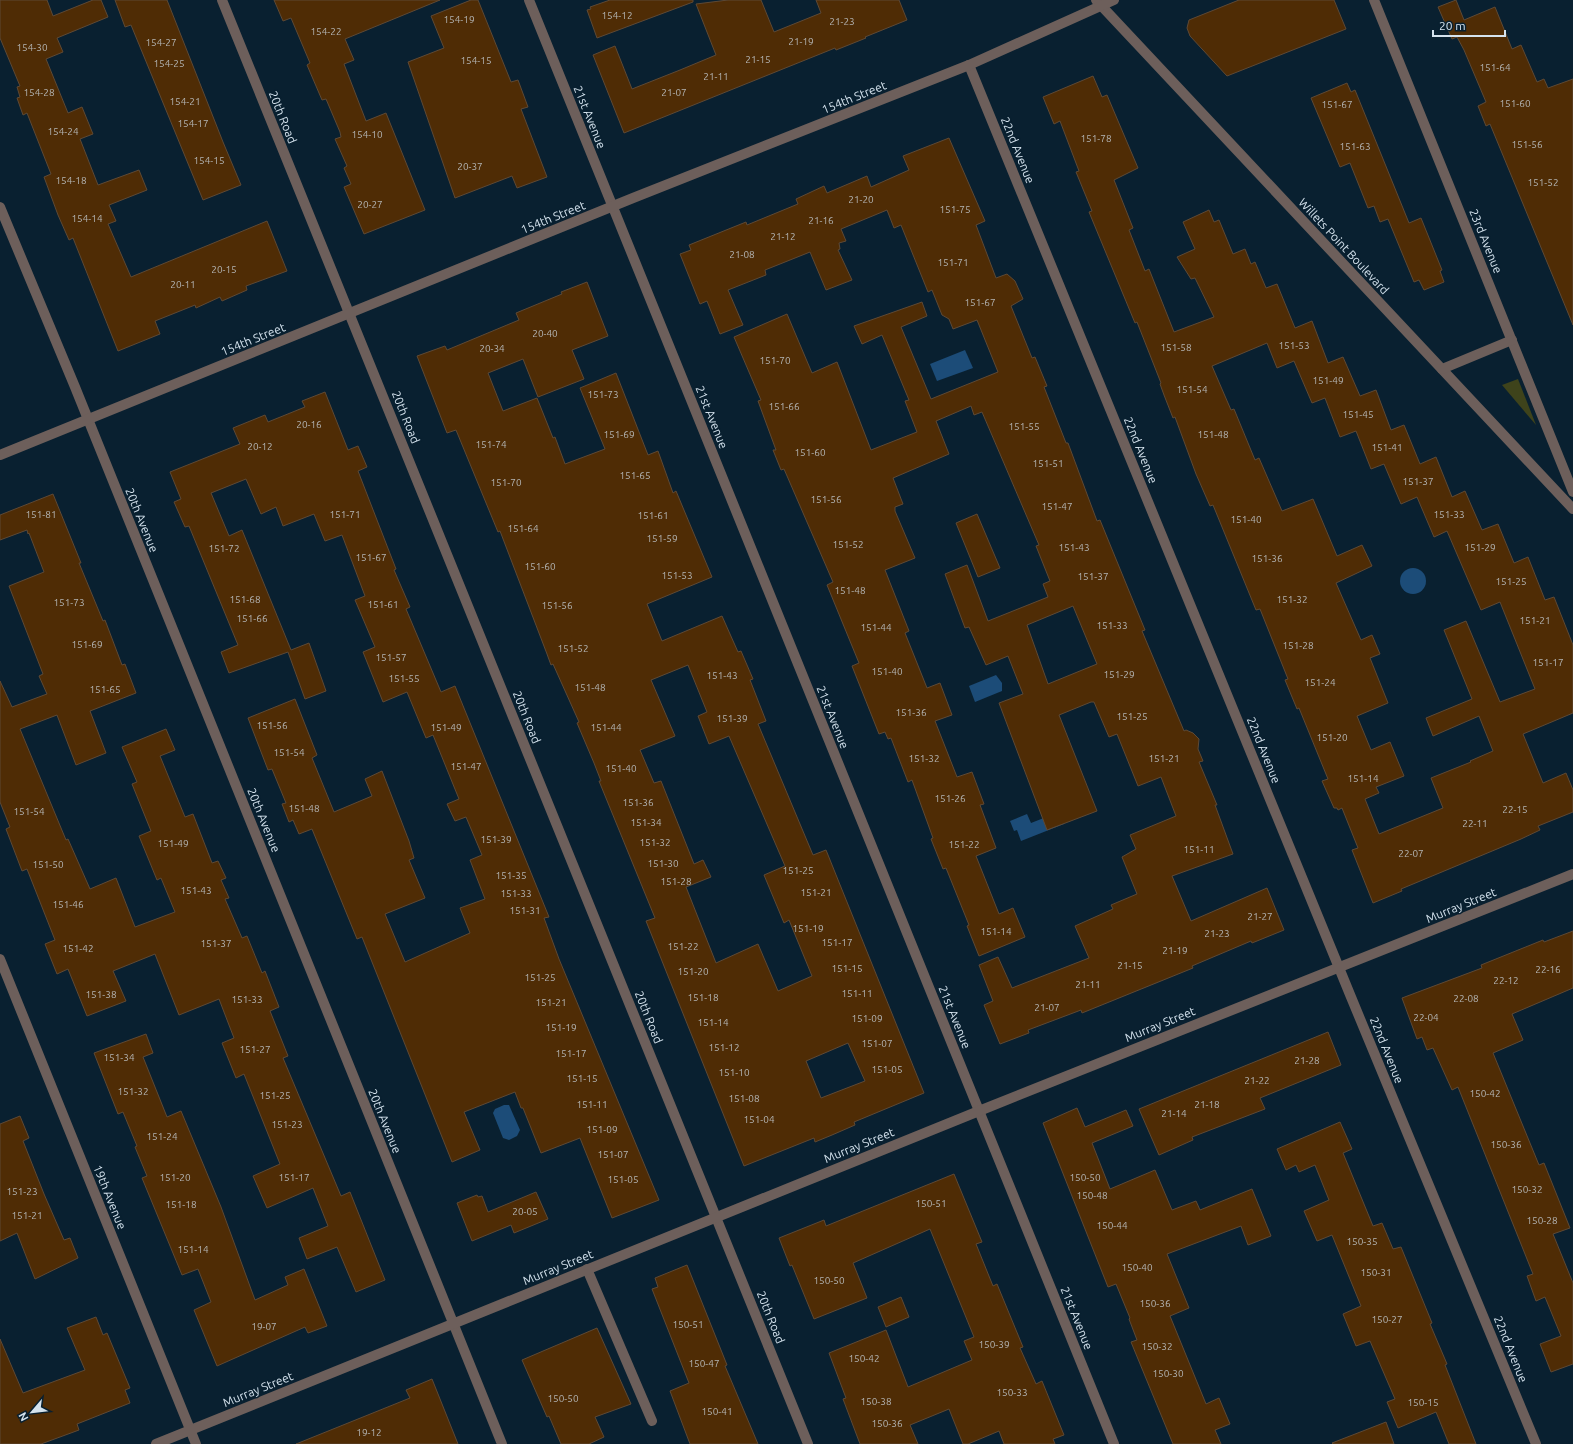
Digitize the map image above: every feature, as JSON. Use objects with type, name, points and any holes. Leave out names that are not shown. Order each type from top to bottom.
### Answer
[{"type":"street","name":"20th Road","points":[[222,0],[808,1444]]},
{"type":"street","name":"21st Avenue","points":[[529,0],[1114,1444]]},
{"type":"street","name":"154th Street","points":[[0,455],[350,314],[612,206],[969,65],[1098,3],[1114,0]]},
{"type":"street","name":"23rd Avenue","points":[[1374,0],[1573,492]]},
{"type":"street","name":"Willets Point Boulevard","points":[[1098,3],[1573,509]]},
{"type":"street","name":"22nd Avenue","points":[[969,65],[1536,1444]]},
{"type":"street","name":"20th Avenue","points":[[0,207],[502,1444]]},
{"type":"street","points":[[1442,369],[1512,340]]},
{"type":"street","name":"Murray Street","points":[[156,1444],[979,1111],[1573,874]]},
{"type":"street","name":"19th Avenue","points":[[0,960],[196,1444]]},
{"type":"street","points":[[587,1269],[652,1421]]},
{"type":"green space","points":[[1518,379],[1536,425],[1502,385]]},
{"type":"water","points":[[965,350],[973,368],[937,381],[930,364]]},
{"type":"water","points":[[1413,568],[1422,572],[1426,581],[1422,590],[1413,594],[1404,590],[1400,581],[1404,572]]},
{"type":"water","points":[[996,675],[1002,683],[1002,691],[975,702],[969,686]]},
{"type":"water","points":[[1059,812],[1064,824],[1021,841],[1017,830],[1014,831],[1010,821],[1027,814],[1031,823]]},
{"type":"water","points":[[504,1105],[509,1105],[520,1130],[517,1136],[509,1140],[503,1138],[493,1113],[495,1109]]},
{"type":"building","points":[[0,0],[47,0],[53,16],[93,0],[101,0],[108,17],[57,38],[63,52],[46,59],[68,113],[82,107],[93,134],[80,139],[98,185],[139,170],[147,190],[109,205],[116,221],[108,224],[131,277],[267,221],[287,271],[246,286],[247,290],[222,301],[220,297],[196,308],[195,305],[155,321],[160,334],[118,351],[73,238],[69,240],[58,215],[44,177],[51,174],[27,113],[23,115],[17,98],[20,97],[17,87],[20,86],[0,38]]},
{"type":"building","points":[[115,0],[167,0],[241,185],[203,200],[131,25],[125,27]]},
{"type":"building","points":[[274,0],[440,0],[345,39],[354,60],[344,64],[366,121],[386,113],[425,210],[364,234],[344,187],[351,184],[344,168],[347,166],[335,139],[341,137],[340,132],[326,99],[322,100],[307,65],[310,63],[291,18],[283,21]]},
{"type":"building","points":[[471,0],[478,0],[511,82],[518,80],[528,107],[521,109],[547,177],[517,188],[512,176],[455,198],[408,62],[444,48],[431,16]]},
{"type":"building","points":[[610,0],[693,0],[693,2],[597,38],[587,10],[591,9],[590,7]]},
{"type":"building","points":[[728,0],[761,0],[774,32],[821,13],[816,0],[899,0],[907,20],[836,50],[835,48],[624,133],[593,55],[615,46],[632,89],[680,70],[716,55],[696,4]]},
{"type":"building","points":[[1239,0],[1334,0],[1346,29],[1227,76],[1190,36],[1187,28],[1189,20]]},
{"type":"building","points":[[1456,0],[1464,20],[1495,7],[1512,49],[1521,45],[1537,82],[1544,79],[1548,88],[1573,79],[1573,325],[1490,124],[1486,126],[1478,106],[1486,102],[1464,50],[1457,37],[1452,39],[1438,7]]},
{"type":"building","points":[[1093,76],[1102,97],[1107,95],[1138,168],[1114,180],[1133,228],[1129,230],[1145,271],[1149,269],[1174,332],[1214,317],[1195,278],[1191,279],[1177,257],[1195,249],[1183,222],[1209,210],[1214,222],[1219,220],[1233,254],[1245,249],[1251,264],[1255,262],[1266,288],[1277,284],[1295,328],[1312,321],[1328,363],[1343,357],[1360,396],[1376,390],[1391,430],[1404,425],[1420,464],[1436,457],[1452,497],[1465,491],[1482,530],[1498,524],[1514,563],[1528,557],[1545,600],[1554,597],[1573,645],[1573,713],[1523,734],[1543,783],[1566,773],[1573,790],[1573,812],[1538,826],[1540,830],[1521,839],[1401,889],[1402,891],[1373,903],[1352,850],[1358,848],[1342,808],[1338,810],[1337,808],[1334,808],[1322,781],[1328,779],[1299,708],[1297,709],[1285,680],[1288,679],[1260,609],[1256,610],[1213,505],[1210,506],[1196,474],[1175,417],[1173,418],[1137,322],[1135,323],[1089,212],[1092,211],[1076,172],[1079,171],[1060,121],[1054,124],[1043,97]],"holes":[[[1267,343],[1277,368],[1294,361],[1312,403],[1325,398],[1340,437],[1356,431],[1371,469],[1384,464],[1401,504],[1417,497],[1434,537],[1447,531],[1481,610],[1500,602],[1535,689],[1500,702],[1466,621],[1444,630],[1472,699],[1426,718],[1433,736],[1479,716],[1493,751],[1470,761],[1471,762],[1431,778],[1443,808],[1379,834],[1365,799],[1379,793],[1376,787],[1404,776],[1390,742],[1371,750],[1357,716],[1388,703],[1370,658],[1380,654],[1372,635],[1361,640],[1336,583],[1372,566],[1362,545],[1337,556],[1313,499],[1282,511],[1259,458],[1255,460],[1234,409],[1231,410],[1212,366]]]},
{"type":"building","points":[[1347,83],[1351,92],[1355,90],[1409,223],[1421,218],[1442,270],[1440,271],[1444,282],[1424,290],[1419,280],[1414,282],[1388,219],[1380,222],[1374,206],[1368,208],[1350,163],[1340,167],[1311,98]]},
{"type":"building","points":[[949,138],[985,221],[976,225],[996,278],[1007,274],[1015,281],[1023,299],[1011,306],[1032,358],[1035,357],[1047,386],[1044,387],[1066,443],[1068,443],[1097,521],[1100,520],[1145,630],[1142,631],[1184,731],[1186,730],[1193,733],[1199,739],[1198,749],[1203,761],[1199,762],[1217,805],[1215,805],[1233,854],[1172,876],[1191,921],[1267,888],[1284,930],[1252,943],[1251,941],[1192,966],[1193,968],[1082,1013],[1081,1010],[1028,1030],[1029,1033],[1000,1044],[984,1005],[993,1001],[979,965],[998,957],[1012,988],[1089,958],[1075,926],[1113,909],[1111,905],[1137,894],[1122,857],[1136,849],[1130,835],[1176,816],[1161,777],[1138,786],[1117,734],[1109,737],[1094,702],[1091,702],[1059,715],[1097,811],[1047,830],[999,703],[1023,694],[1008,656],[986,665],[969,627],[965,628],[945,574],[967,565],[988,621],[1048,597],[1043,584],[1050,581],[1036,546],[1039,545],[982,412],[974,415],[971,406],[936,421],[949,454],[893,478],[903,504],[895,507],[895,511],[915,558],[885,570],[909,631],[905,633],[927,688],[940,683],[952,715],[935,721],[957,777],[972,772],[984,804],[980,805],[996,848],[976,856],[999,914],[1013,908],[1025,937],[979,956],[967,926],[969,925],[946,868],[943,869],[931,839],[933,838],[912,780],[908,782],[891,738],[888,739],[885,732],[879,734],[852,666],[859,663],[827,585],[833,582],[784,469],[781,470],[773,450],[776,450],[758,401],[761,400],[734,337],[787,314],[812,373],[837,362],[871,450],[917,432],[905,401],[909,400],[882,335],[862,344],[854,326],[922,302],[927,316],[901,327],[931,399],[998,372],[977,320],[953,329],[949,319],[942,315],[932,290],[928,292],[901,225],[894,228],[887,210],[841,229],[846,241],[839,243],[840,249],[838,250],[852,280],[826,290],[810,252],[765,270],[766,275],[728,290],[743,325],[720,334],[707,301],[700,304],[680,254],[691,250],[689,245],[746,222],[747,225],[798,204],[796,199],[824,186],[827,193],[867,176],[871,187],[909,170],[903,156]],"holes":[[[1073,606],[1097,664],[1048,684],[1027,625]]]},
{"type":"building","points":[[587,282],[608,336],[572,350],[584,379],[538,397],[523,359],[488,373],[503,411],[537,398],[553,438],[555,437],[565,464],[605,449],[580,388],[616,373],[648,455],[658,451],[673,493],[676,491],[712,577],[647,604],[662,641],[722,616],[738,652],[741,651],[753,679],[750,680],[766,721],[758,724],[813,855],[826,850],[924,1093],[854,1122],[855,1125],[815,1142],[814,1138],[744,1166],[646,921],[655,918],[599,781],[601,781],[577,723],[579,722],[553,664],[551,665],[500,531],[498,532],[456,430],[447,433],[417,356],[445,346],[447,350],[519,320],[516,313],[562,294],[561,292]],"holes":[[[688,665],[707,712],[698,716],[709,744],[729,736],[785,866],[764,875],[784,923],[789,920],[812,976],[778,991],[758,944],[716,963],[686,887],[711,877],[703,860],[694,864],[661,781],[654,783],[640,750],[675,736],[651,680]],[[848,1043],[865,1081],[821,1098],[806,1061]]]},
{"type":"building","points":[[325,392],[348,450],[358,446],[367,467],[358,471],[396,569],[394,570],[410,607],[406,609],[441,692],[455,686],[549,917],[544,918],[559,959],[659,1200],[612,1218],[580,1138],[541,1153],[515,1092],[464,1112],[480,1150],[452,1162],[362,937],[357,939],[312,829],[299,834],[293,820],[289,822],[282,804],[286,803],[272,769],[268,770],[248,718],[295,699],[317,755],[312,758],[334,812],[372,796],[365,779],[382,771],[409,841],[414,858],[409,860],[425,898],[385,914],[405,962],[470,933],[460,908],[485,899],[470,860],[482,855],[466,817],[455,821],[447,804],[459,799],[433,735],[426,738],[407,692],[383,702],[363,652],[375,647],[355,600],[365,596],[342,535],[325,541],[314,514],[283,526],[276,507],[261,514],[246,479],[211,493],[229,536],[242,530],[291,650],[309,643],[326,691],[305,699],[288,652],[229,673],[221,652],[238,645],[189,526],[185,527],[174,502],[181,499],[170,472],[240,444],[233,428],[265,415],[268,422],[305,407],[302,401]]},
{"type":"building","points":[[53,494],[103,621],[105,620],[122,665],[125,664],[136,693],[90,711],[106,753],[76,765],[57,715],[20,729],[66,840],[68,839],[90,889],[116,878],[135,927],[175,912],[161,878],[157,880],[139,836],[151,831],[132,784],[137,782],[122,747],[166,729],[175,750],[160,756],[185,817],[193,814],[212,863],[218,861],[226,878],[221,880],[229,898],[225,899],[242,938],[247,936],[262,973],[265,971],[279,1007],[270,1011],[288,1056],[283,1058],[341,1196],[350,1192],[385,1280],[356,1292],[337,1247],[307,1259],[299,1238],[328,1226],[313,1188],[267,1208],[253,1176],[280,1164],[244,1074],[236,1078],[222,1043],[234,1038],[219,999],[179,1015],[155,954],[113,971],[126,1001],[87,1016],[68,969],[57,974],[45,944],[55,940],[27,869],[22,871],[6,829],[10,827],[0,802],[0,681],[12,707],[47,694],[39,676],[43,674],[9,586],[44,572],[27,530],[0,540],[0,515]]},
{"type":"building","points":[[977,514],[1000,568],[978,577],[956,523]]},
{"type":"building","points":[[1573,931],[1573,988],[1512,1014],[1523,1040],[1493,1053],[1539,1165],[1544,1163],[1570,1228],[1553,1234],[1573,1283],[1573,1364],[1551,1372],[1540,1344],[1561,1336],[1545,1297],[1536,1301],[1527,1276],[1533,1274],[1458,1087],[1452,1090],[1433,1048],[1427,1050],[1422,1037],[1417,1039],[1402,998],[1482,968],[1481,965],[1543,940],[1544,942]]},
{"type":"building","points":[[1328,1032],[1341,1065],[1260,1098],[1265,1109],[1192,1137],[1193,1140],[1159,1155],[1139,1109]]},
{"type":"building","points":[[146,1034],[153,1053],[143,1057],[167,1117],[181,1111],[221,1207],[255,1300],[288,1285],[285,1277],[304,1269],[327,1326],[308,1333],[305,1327],[217,1366],[194,1310],[211,1302],[198,1269],[182,1275],[142,1178],[147,1176],[135,1147],[137,1146],[123,1112],[118,1114],[94,1053]]},
{"type":"building","points":[[1077,1108],[1085,1127],[1126,1110],[1133,1126],[1092,1143],[1110,1189],[1155,1170],[1172,1210],[1196,1201],[1200,1210],[1252,1189],[1271,1236],[1248,1245],[1241,1226],[1167,1254],[1189,1308],[1170,1316],[1206,1404],[1219,1398],[1230,1424],[1215,1430],[1221,1444],[1173,1444],[1131,1342],[1137,1340],[1129,1319],[1130,1318],[1116,1284],[1108,1287],[1043,1123]]},
{"type":"building","points":[[20,1116],[29,1138],[23,1141],[44,1194],[64,1240],[70,1238],[78,1258],[35,1279],[17,1233],[0,1241],[0,1124]]},
{"type":"building","points":[[1340,1122],[1352,1149],[1343,1153],[1373,1226],[1382,1223],[1393,1249],[1401,1247],[1432,1323],[1430,1324],[1447,1364],[1445,1365],[1476,1444],[1449,1444],[1436,1412],[1398,1428],[1387,1402],[1395,1399],[1370,1341],[1356,1346],[1343,1314],[1361,1306],[1332,1235],[1317,1241],[1304,1211],[1329,1200],[1315,1165],[1299,1172],[1296,1165],[1286,1170],[1277,1149]]},
{"type":"building","points":[[954,1174],[982,1242],[976,1244],[993,1286],[997,1284],[1023,1347],[1020,1348],[1036,1384],[1042,1381],[1064,1435],[1053,1439],[1055,1444],[1004,1444],[999,1431],[968,1444],[963,1444],[949,1409],[910,1425],[918,1444],[860,1444],[843,1399],[846,1398],[829,1353],[886,1330],[908,1387],[972,1360],[964,1341],[974,1337],[930,1229],[853,1263],[867,1298],[814,1319],[792,1265],[790,1266],[779,1238],[824,1220],[826,1226]]},
{"type":"building","points":[[536,1192],[548,1219],[514,1233],[511,1225],[472,1241],[457,1203],[477,1195],[478,1197],[482,1196],[488,1212]]},
{"type":"building","points":[[687,1265],[727,1365],[725,1366],[758,1444],[690,1444],[670,1391],[689,1383],[652,1289],[658,1287],[655,1278]]},
{"type":"building","points":[[901,1297],[909,1317],[886,1327],[878,1307]]},
{"type":"building","points":[[96,1317],[103,1335],[107,1333],[130,1388],[125,1390],[130,1403],[77,1424],[79,1430],[41,1444],[0,1444],[0,1339],[23,1393],[85,1370],[67,1328]]},
{"type":"building","points":[[597,1328],[631,1404],[595,1417],[604,1437],[589,1444],[561,1444],[549,1416],[547,1417],[522,1360]]},
{"type":"building","points":[[432,1379],[458,1444],[296,1444],[410,1398],[406,1390]]},
{"type":"building","points":[[1386,1422],[1394,1444],[1332,1443]]}]
